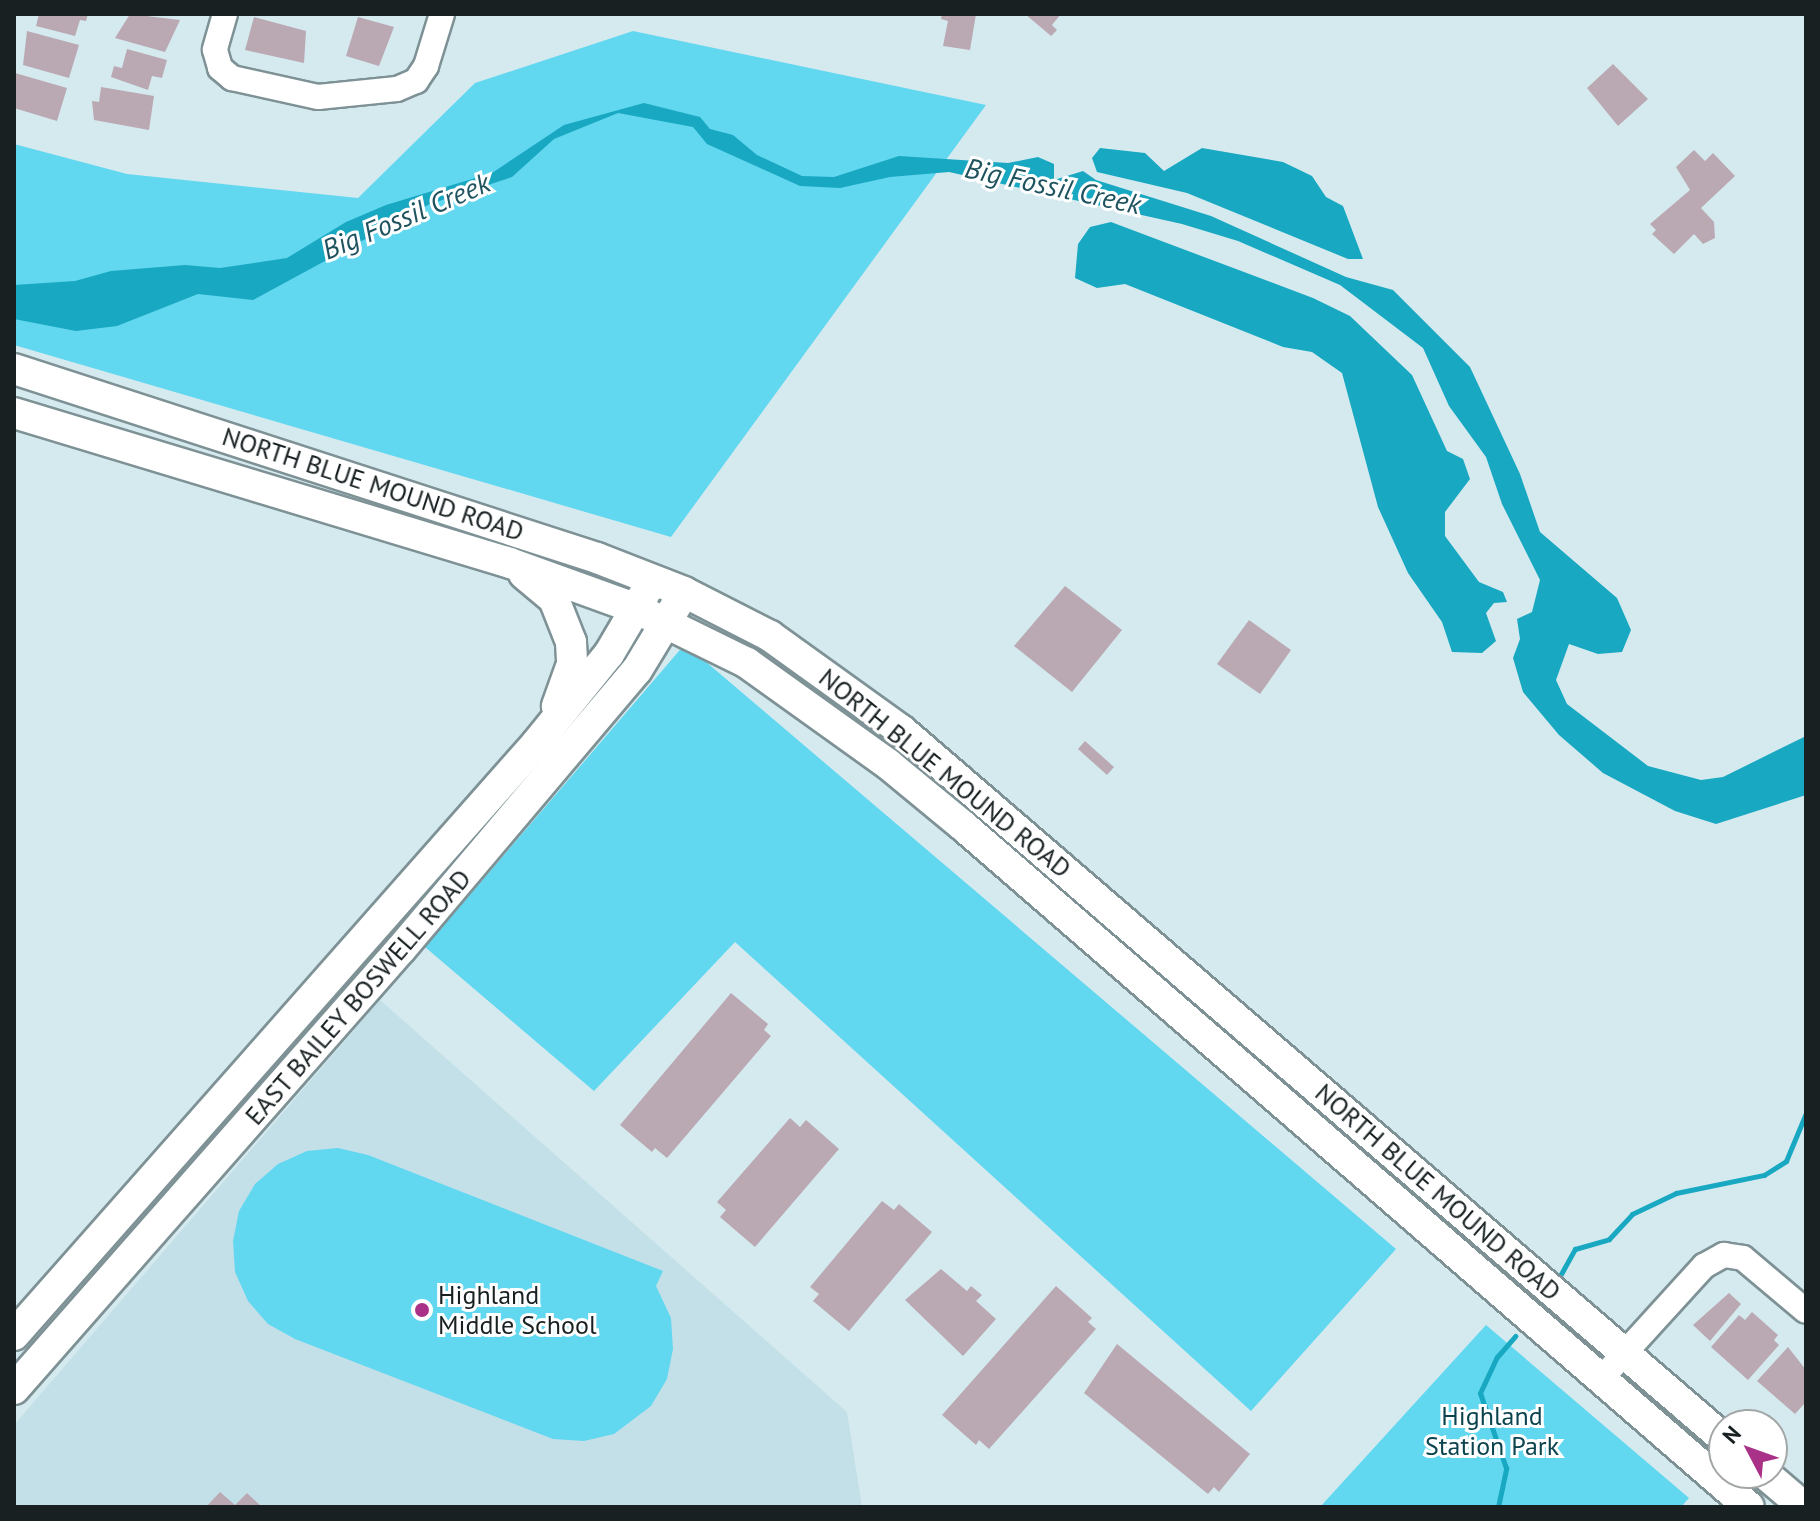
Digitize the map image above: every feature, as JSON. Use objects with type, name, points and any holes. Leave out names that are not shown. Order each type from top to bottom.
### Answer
[{"type":"main road","name":"NORTH BLUE MOUND ROAD","points":[[14,369],[308,461],[651,580],[684,592],[770,636],[901,730],[1708,1425]]},
{"type":"main road","name":"NORTH BLUE MOUND ROAD","points":[[14,413],[510,563],[637,609],[747,663],[888,764],[1749,1507]]},
{"type":"main road","name":"NORTH BLUE MOUND ROAD","points":[[510,563],[554,599],[571,642],[567,687],[536,744]]},
{"type":"main road","name":"EAST BAILEY BOSWELL ROAD","points":[[14,1335],[536,744],[609,654],[651,580]]},
{"type":"main road","name":"EAST BAILEY BOSWELL ROAD","points":[[19,1374],[99,1292],[180,1201],[637,670],[684,592]]},
{"type":"main road","points":[[1181,1017],[1190,1008],[1205,1013],[1311,1103],[1351,1118]]},
{"type":"main road","points":[[180,1201],[200,1157],[251,1096],[252,1087],[242,1077]]},
{"type":"main road","points":[[99,1292],[91,1278],[94,1266],[143,1207],[150,1182]]},
{"type":"main road","points":[[1783,1489],[1804,1507]]},
{"type":"street","points":[[225,14],[215,50],[220,68],[232,78],[318,97],[397,89],[416,81],[442,14]]},
{"type":"street","points":[[1601,1379],[1704,1266],[1724,1255],[1743,1258],[1806,1311]]},
{"type":"shaded area","name":"Highland Middle School","points":[[380,1000],[847,1412],[862,1507],[14,1507],[14,1425]]},
{"type":"green space","points":[[633,31],[986,105],[671,537],[14,345],[14,144],[127,174],[358,198],[475,83]]},
{"type":"green space","points":[[685,644],[1396,1249],[1251,1411],[735,942],[594,1091],[425,947]]},
{"type":"green space","points":[[338,1148],[368,1155],[663,1271],[656,1286],[671,1318],[673,1349],[667,1379],[651,1406],[614,1434],[584,1441],[553,1439],[295,1339],[268,1324],[248,1301],[235,1272],[233,1241],[239,1211],[255,1184],[278,1164],[307,1151]]},
{"type":"green space","name":"Highland Station Park","points":[[1486,1325],[1689,1498],[1681,1507],[1320,1507]]},
{"type":"water","name":"Big Fossil Creek","points":[[644,103],[700,117],[710,129],[733,135],[757,155],[802,176],[834,177],[899,156],[1008,163],[1038,157],[1054,164],[1054,180],[1083,171],[1096,180],[1211,216],[1346,277],[1393,290],[1470,367],[1520,474],[1540,532],[1617,598],[1631,630],[1622,652],[1598,654],[1569,644],[1556,680],[1567,704],[1648,766],[1701,780],[1723,777],[1806,736],[1806,795],[1716,824],[1675,811],[1603,773],[1559,735],[1523,692],[1513,658],[1520,639],[1517,619],[1532,612],[1540,580],[1502,504],[1486,457],[1449,406],[1423,348],[1340,285],[1238,241],[1182,224],[949,172],[890,177],[840,188],[800,186],[707,144],[693,127],[618,113],[554,139],[512,177],[430,204],[253,300],[198,294],[117,326],[76,331],[14,319],[14,285],[75,281],[111,271],[185,265],[220,268],[287,258],[346,222],[386,205],[492,173],[564,125]]},
{"type":"water","points":[[1100,148],[1145,153],[1164,171],[1202,148],[1283,162],[1312,176],[1326,197],[1343,206],[1363,259],[1348,259],[1187,193],[1097,172],[1092,158]]},
{"type":"water","points":[[1111,222],[1313,298],[1350,316],[1412,375],[1447,451],[1463,459],[1470,479],[1445,512],[1445,536],[1479,582],[1503,592],[1507,602],[1494,603],[1486,613],[1496,641],[1482,653],[1452,652],[1442,622],[1408,573],[1378,507],[1342,373],[1312,352],[1283,347],[1125,284],[1097,288],[1075,278],[1078,244],[1090,227]]},
{"type":"building","points":[[39,14],[88,14],[86,21],[80,20],[75,36],[36,26]]},
{"type":"building","points":[[130,14],[180,20],[165,52],[115,38]]},
{"type":"building","points":[[942,14],[976,14],[970,50],[943,46],[948,21],[941,19]]},
{"type":"building","points":[[1025,14],[1061,14],[1052,25],[1057,30],[1051,36]]},
{"type":"building","points":[[254,17],[306,31],[304,63],[245,50]]},
{"type":"building","points":[[358,17],[394,27],[379,66],[346,56]]},
{"type":"building","points":[[27,31],[79,45],[69,78],[23,65]]},
{"type":"building","points":[[127,49],[167,60],[162,78],[152,76],[148,90],[111,77],[114,66],[122,68]]},
{"type":"building","points":[[1613,64],[1648,99],[1618,126],[1587,88]]},
{"type":"building","points":[[15,73],[67,88],[57,121],[14,108]]},
{"type":"building","points":[[101,87],[154,96],[149,130],[94,120],[92,101],[99,102]]},
{"type":"building","points":[[1694,150],[1705,161],[1713,153],[1735,176],[1701,208],[1714,222],[1715,238],[1703,244],[1694,234],[1674,254],[1652,234],[1656,230],[1650,224],[1690,190],[1676,167]]},
{"type":"building","points":[[1065,586],[1122,630],[1072,692],[1014,646]]},
{"type":"building","points":[[1249,620],[1291,650],[1260,694],[1217,664]]},
{"type":"building","points":[[1085,741],[1114,767],[1107,775],[1078,749]]},
{"type":"building","points":[[731,993],[768,1024],[764,1030],[771,1036],[667,1158],[655,1148],[652,1152],[620,1125]]},
{"type":"building","points":[[790,1118],[800,1127],[806,1120],[839,1149],[755,1247],[720,1217],[726,1210],[717,1202]]},
{"type":"building","points":[[882,1201],[894,1210],[899,1204],[932,1232],[849,1331],[813,1301],[819,1294],[810,1287]]},
{"type":"building","points":[[941,1269],[967,1291],[971,1286],[982,1295],[976,1301],[996,1319],[963,1356],[905,1300]]},
{"type":"building","points":[[1056,1286],[1092,1318],[1088,1322],[1096,1329],[989,1449],[979,1440],[976,1445],[942,1415]]},
{"type":"building","points":[[1729,1293],[1741,1304],[1710,1341],[1693,1325]]},
{"type":"building","points":[[1752,1312],[1778,1335],[1774,1340],[1779,1345],[1748,1380],[1711,1347],[1739,1315],[1745,1320]]},
{"type":"building","points":[[1117,1344],[1250,1454],[1219,1492],[1214,1487],[1208,1494],[1084,1393]]},
{"type":"building","points":[[1788,1347],[1806,1370],[1806,1402],[1795,1414],[1757,1381]]},
{"type":"building","points":[[220,1492],[235,1505],[247,1493],[262,1507],[206,1507]]},
{"type":"waterway","points":[[1556,1283],[1575,1249],[1609,1239],[1632,1214],[1676,1193],[1764,1175],[1786,1161],[1806,1113]]},
{"type":"waterway","points":[[1498,1507],[1506,1468],[1480,1393],[1497,1357],[1515,1336]]},
{"type":"place","name":"Highland Middle School","points":[[422,1310]]}]
